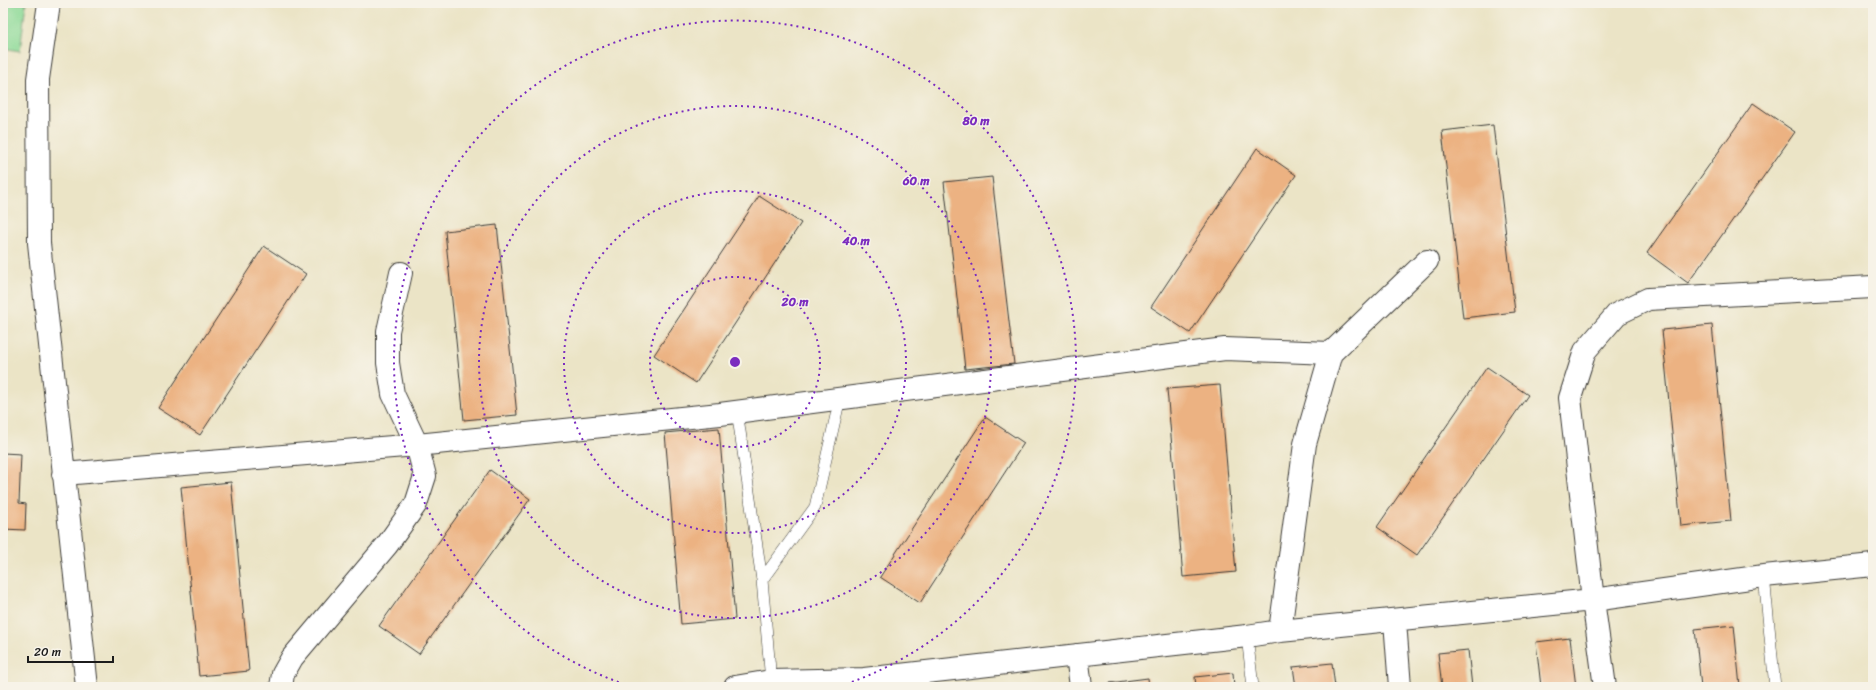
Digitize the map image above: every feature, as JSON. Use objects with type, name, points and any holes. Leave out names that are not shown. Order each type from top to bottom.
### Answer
[{"type":"street","points":[[50,3],[38,79],[39,243],[87,687]]},
{"type":"street","points":[[1280,631],[1304,444],[1331,353],[1427,261]]},
{"type":"street","points":[[282,687],[283,674],[292,658],[387,545],[416,504],[425,476],[417,445],[393,394],[388,363],[388,331],[401,274]]},
{"type":"street","points":[[1605,687],[1593,600],[1570,398],[1585,351],[1617,314],[1648,299],[1873,287]]},
{"type":"street","points":[[63,474],[417,445],[737,411],[1225,349],[1331,353]]},
{"type":"street","points":[[735,687],[771,681],[864,683],[1078,655],[1280,631],[1395,621],[1593,600],[1764,576],[1873,565]]},
{"type":"street","points":[[1395,621],[1400,687]]},
{"type":"street","points":[[1078,655],[1081,687]]},
{"type":"lane","points":[[762,580],[815,507],[840,398]]},
{"type":"lane","points":[[737,411],[762,580],[771,681]]},
{"type":"lane","points":[[1764,576],[1775,687]]},
{"type":"lane","points":[[1247,636],[1253,687]]},
{"type":"green space","points":[[3,3],[26,3],[20,51],[3,48]]},
{"type":"building","points":[[1753,103],[1795,132],[1688,283],[1647,253]]},
{"type":"building","points":[[1493,125],[1515,312],[1463,318],[1442,131]]},
{"type":"building","points":[[1257,148],[1296,175],[1190,333],[1151,307]]},
{"type":"building","points":[[992,177],[1014,364],[965,369],[944,182]]},
{"type":"building","points":[[759,196],[801,223],[696,383],[654,355]]},
{"type":"building","points":[[497,225],[517,415],[464,420],[445,231]]},
{"type":"building","points":[[264,246],[306,274],[200,435],[158,408]]},
{"type":"building","points":[[1712,325],[1731,521],[1681,526],[1662,330]]},
{"type":"building","points":[[1487,367],[1528,395],[1417,555],[1377,527]]},
{"type":"building","points":[[1220,385],[1236,572],[1183,577],[1167,389]]},
{"type":"building","points":[[985,417],[1024,443],[920,603],[880,577]]},
{"type":"building","points":[[719,428],[735,619],[681,624],[665,433]]},
{"type":"building","points":[[3,453],[21,454],[19,503],[26,504],[25,530],[3,529]]},
{"type":"building","points":[[490,470],[530,499],[419,654],[379,626]]},
{"type":"building","points":[[231,482],[249,671],[199,676],[181,487]]},
{"type":"building","points":[[1734,625],[1740,687],[1701,687],[1695,629]]},
{"type":"building","points":[[1570,638],[1576,687],[1541,687],[1536,642]]},
{"type":"building","points":[[1468,650],[1472,687],[1442,687],[1438,653]]},
{"type":"building","points":[[1332,663],[1335,687],[1296,687],[1293,667]]},
{"type":"building","points":[[1233,673],[1234,687],[1196,687],[1195,677]]},
{"type":"building","points":[[1148,678],[1149,687],[1109,687],[1109,683]]}]
